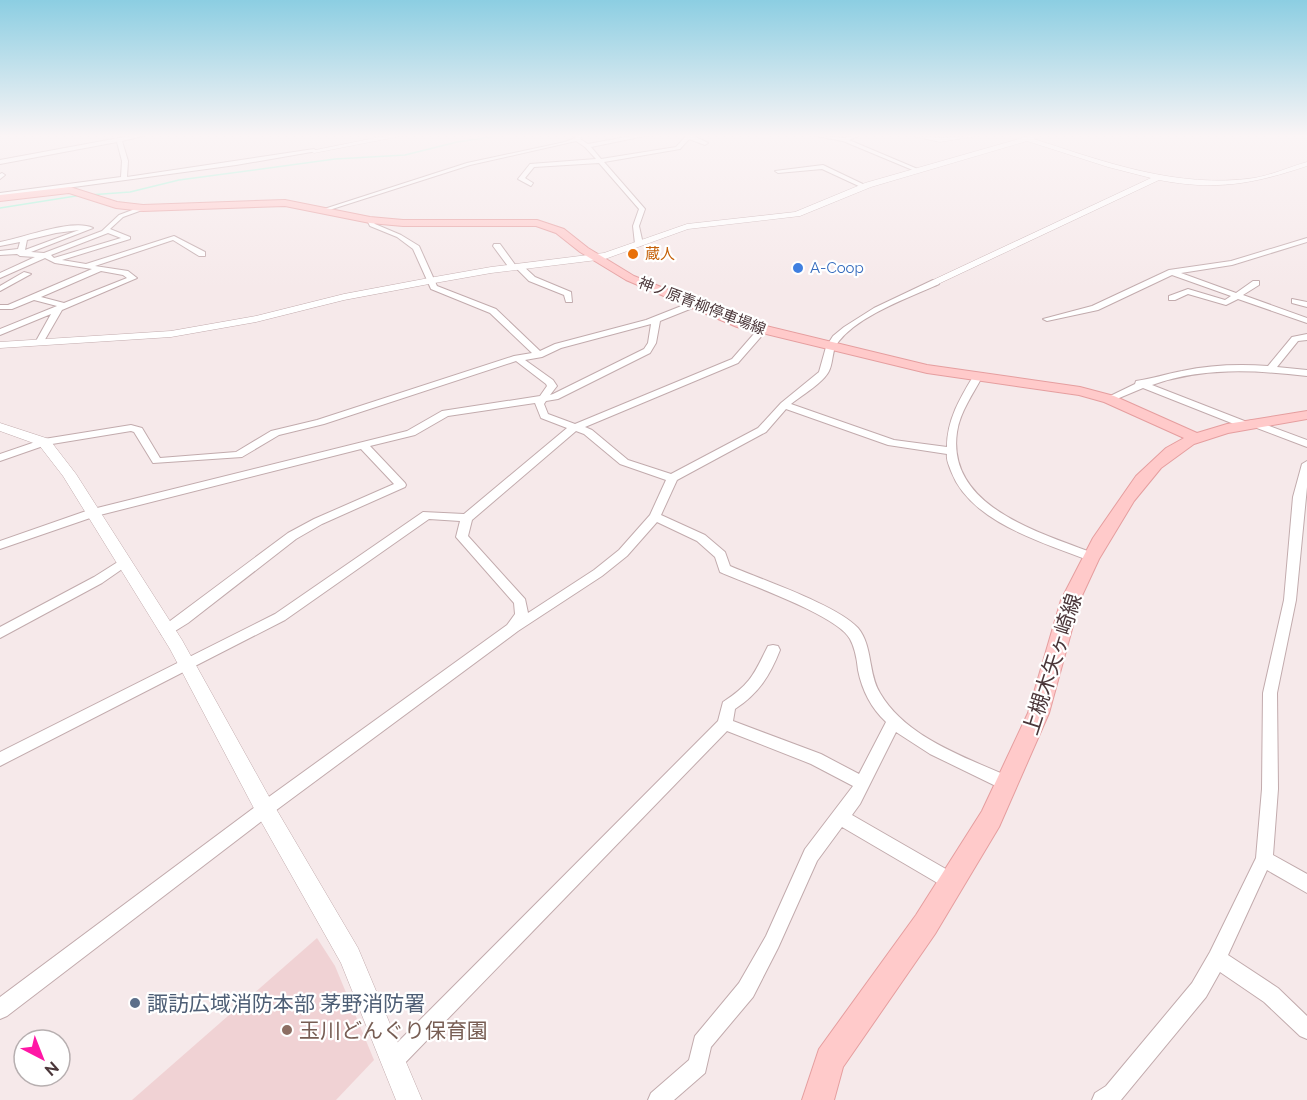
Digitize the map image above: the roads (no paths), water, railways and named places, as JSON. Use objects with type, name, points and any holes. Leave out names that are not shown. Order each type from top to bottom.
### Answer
[{"type":"main road","name":"神ノ原青柳停車場線","points":[[0,197],[70,190],[116,205],[142,208],[285,203],[370,220],[403,223],[537,223],[560,231],[596,258],[630,278],[692,305],[762,330],[977,377],[1080,391],[1109,399],[1194,437]]},
{"type":"main road","name":"上槻木矢ヶ崎線","points":[[818,1100],[830,1060],[973,850],[1008,784],[1042,702],[1062,621],[1074,591],[1114,520],[1156,464],[1194,437],[1248,424],[1276,422],[1307,415]]},
{"type":"street","points":[[0,197],[70,186]]},
{"type":"street","points":[[70,190],[86,186]]},
{"type":"street","points":[[324,210],[397,186]]},
{"type":"street","points":[[622,186],[642,209],[635,231],[639,244]]},
{"type":"street","points":[[0,1009],[265,809],[512,629],[623,553],[655,518],[672,478],[762,430],[784,405],[823,374],[827,367],[830,346],[856,321],[1139,186]]},
{"type":"street","points":[[0,345],[171,334],[256,319],[344,297],[429,281],[516,267],[596,258],[687,227],[797,214],[865,187]]},
{"type":"street","points":[[108,231],[105,230],[121,216],[142,208]]},
{"type":"street","points":[[370,220],[372,225],[399,236],[416,248],[429,281],[434,287],[493,311],[539,355]]},
{"type":"street","points":[[0,244],[24,241],[68,226],[90,228],[20,252]]},
{"type":"street","points":[[0,276],[45,255],[108,231],[129,238],[54,260]]},
{"type":"street","points":[[86,267],[174,238],[202,254]]},
{"type":"street","points":[[1047,319],[1095,308],[1172,272],[1232,263],[1254,254],[1307,240]]},
{"type":"street","points":[[20,252],[24,241]]},
{"type":"street","points":[[497,246],[516,267],[531,279],[568,294],[569,300]]},
{"type":"street","points":[[0,253],[20,252],[45,255],[54,260],[125,273],[134,278],[0,332]]},
{"type":"street","points":[[0,307],[9,307],[100,268]]},
{"type":"street","points":[[1172,272],[1238,294],[1307,321]]},
{"type":"street","points":[[0,289],[27,274]]},
{"type":"street","points":[[1172,298],[1188,291],[1226,303],[1256,283]]},
{"type":"street","points":[[34,297],[60,306]]},
{"type":"street","points":[[1295,301],[1307,305]]},
{"type":"street","points":[[0,458],[44,442],[131,428],[138,430],[157,461],[238,455],[275,433],[320,422],[517,358],[539,355],[558,346],[656,319],[692,305]]},
{"type":"street","points":[[40,341],[60,306]]},
{"type":"street","points":[[0,545],[93,513],[411,433],[445,413],[555,397],[647,351],[652,343],[656,319]]},
{"type":"street","points":[[512,629],[522,615],[520,602],[462,537],[467,518],[573,429],[735,361],[762,330]]},
{"type":"street","points":[[1271,368],[1295,339],[1307,337]]},
{"type":"street","points":[[517,358],[550,382],[552,386],[539,404],[541,412],[573,429],[588,432],[624,462],[672,478]]},
{"type":"street","points":[[1109,399],[1139,383],[1195,370],[1271,368],[1307,374]]},
{"type":"street","points":[[977,377],[953,429],[950,452],[964,490],[986,508],[1030,532],[1092,557]]},
{"type":"street","points":[[1139,383],[1307,444]]},
{"type":"street","points":[[784,405],[892,443],[950,452]]},
{"type":"street","points":[[0,427],[44,442],[69,474],[167,631],[265,809],[350,956],[409,1100]]},
{"type":"street","points":[[167,631],[292,536],[328,516],[364,503],[401,485],[363,445]]},
{"type":"street","points":[[1102,1100],[1113,1093],[1198,990],[1217,959],[1264,859],[1270,789],[1270,693],[1290,600],[1299,497],[1307,464]]},
{"type":"street","points":[[0,759],[280,617],[427,515],[467,518]]},
{"type":"street","points":[[655,518],[700,538],[721,555],[724,569],[837,617],[855,633],[874,697],[894,721],[918,739],[1008,784]]},
{"type":"street","points":[[0,633],[98,580],[124,562]]},
{"type":"street","points":[[393,1061],[725,724],[728,706],[748,694],[762,678],[773,650]]},
{"type":"street","points":[[658,1100],[698,1066],[702,1043],[746,990],[772,942],[811,855],[862,783],[894,721]]},
{"type":"street","points":[[725,724],[816,759],[862,783]]},
{"type":"street","points":[[840,817],[952,882]]},
{"type":"street","points":[[1264,859],[1307,884]]},
{"type":"street","points":[[1217,959],[1271,995],[1307,1029]]},
{"type":"waterway","points":[[89,195],[130,192],[153,186]]},
{"type":"waterway","points":[[0,208],[82,195]]},
{"type":"place","name":"蔵人","points":[[633,254]]},
{"type":"place","name":"A-Coop","points":[[798,268]]},
{"type":"place","name":"諏訪広域消防本部 茅野消防署","points":[[135,1003]]},
{"type":"place","name":"玉川どんぐり保育園","points":[[287,1030]]}]
